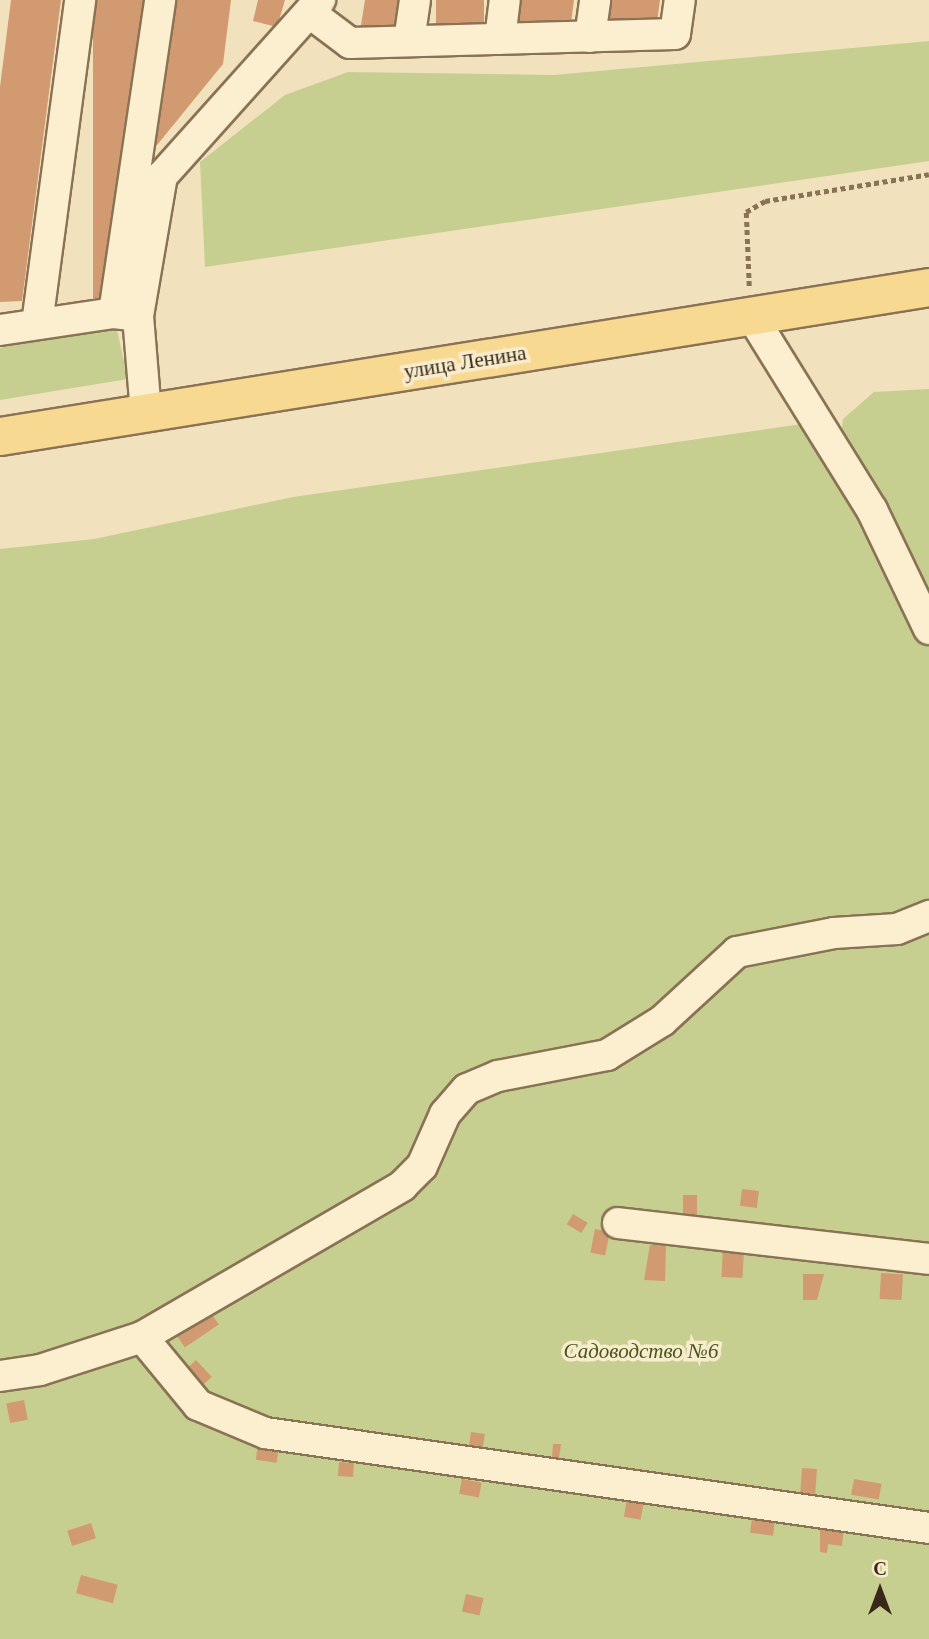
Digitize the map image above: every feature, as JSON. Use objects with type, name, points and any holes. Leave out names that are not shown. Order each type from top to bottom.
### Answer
[{"type":"main road","name":"улица Ленина","points":[[0,436],[929,287]]},
{"type":"lane","points":[[37,324],[80,0]]},
{"type":"lane","points":[[146,414],[126,314],[160,0]]},
{"type":"lane","points":[[409,41],[415,0]]},
{"type":"lane","points":[[500,39],[505,0]]},
{"type":"lane","points":[[590,37],[595,0]]},
{"type":"lane","points":[[126,314],[162,176],[315,7],[351,43],[676,34],[680,0]]},
{"type":"lane","points":[[0,330],[126,314]]},
{"type":"lane","points":[[751,315],[872,510],[929,629]]},
{"type":"lane","points":[[0,1376],[40,1370],[142,1337],[402,1186],[422,1166],[446,1114],[467,1089],[498,1076],[607,1055],[662,1021],[737,952],[834,933],[897,929],[929,916]]},
{"type":"lane","points":[[618,1223],[929,1259]]},
{"type":"lane","points":[[142,1337],[198,1405],[265,1433],[929,1528]]},
{"type":"path","points":[[751,315],[746,212],[765,201],[929,174]]},
{"type":"green space","points":[[929,41],[929,161],[205,267],[200,162],[285,95],[348,72],[554,75]]},
{"type":"green space","points":[[115,321],[128,379],[0,400],[0,348]]},
{"type":"green space","name":"Садоводство №6","points":[[929,389],[929,1639],[0,1639],[0,549],[94,539],[293,497],[802,424],[839,455],[843,419],[874,392]]},
{"type":"building","points":[[11,0],[61,0],[22,301],[0,302],[0,87]]},
{"type":"building","points":[[93,0],[144,0],[144,298],[93,298]]},
{"type":"building","points":[[174,0],[231,0],[223,64],[153,150]]},
{"type":"building","points":[[258,0],[285,0],[277,27],[253,21]]},
{"type":"building","points":[[365,0],[400,0],[395,32],[360,31]]},
{"type":"building","points":[[436,0],[484,0],[484,28],[436,28]]},
{"type":"building","points":[[520,0],[574,0],[570,30],[516,31]]},
{"type":"building","points":[[608,0],[660,0],[656,29],[605,24]]},
{"type":"building","points":[[742,1189],[759,1191],[757,1208],[740,1206]]},
{"type":"building","points":[[683,1195],[697,1195],[697,1218],[683,1218]]},
{"type":"building","points":[[573,1214],[588,1223],[581,1233],[567,1224]]},
{"type":"building","points":[[595,1229],[610,1232],[605,1255],[590,1253]]},
{"type":"building","points":[[650,1245],[666,1245],[665,1281],[644,1280]]},
{"type":"building","points":[[723,1248],[744,1249],[742,1278],[721,1277]]},
{"type":"building","points":[[881,1273],[903,1274],[902,1300],[880,1299]]},
{"type":"building","points":[[803,1274],[824,1274],[817,1300],[803,1300]]},
{"type":"building","points":[[211,1313],[219,1325],[185,1348],[177,1336]]},
{"type":"building","points":[[196,1360],[212,1377],[203,1385],[187,1368]]},
{"type":"building","points":[[24,1400],[28,1420],[10,1423],[6,1403]]},
{"type":"building","points":[[471,1432],[485,1434],[482,1453],[468,1451]]},
{"type":"building","points":[[259,1437],[280,1440],[277,1463],[256,1460]]},
{"type":"building","points":[[553,1444],[561,1444],[559,1458],[552,1458]]},
{"type":"building","points":[[339,1462],[354,1463],[353,1477],[338,1476]]},
{"type":"building","points":[[802,1468],[817,1469],[815,1494],[800,1493]]},
{"type":"building","points":[[462,1479],[482,1483],[479,1498],[459,1494]]},
{"type":"building","points":[[854,1479],[882,1484],[879,1500],[851,1495]]},
{"type":"building","points":[[627,1499],[644,1502],[641,1520],[624,1517]]},
{"type":"building","points":[[753,1510],[776,1513],[773,1536],[750,1533]]},
{"type":"building","points":[[91,1523],[96,1538],[72,1546],[67,1531]]},
{"type":"building","points":[[820,1523],[844,1526],[842,1546],[828,1544],[827,1553],[820,1552]]},
{"type":"building","points":[[81,1575],[118,1585],[113,1603],[76,1593]]},
{"type":"building","points":[[466,1594],[484,1598],[479,1616],[462,1612]]}]
